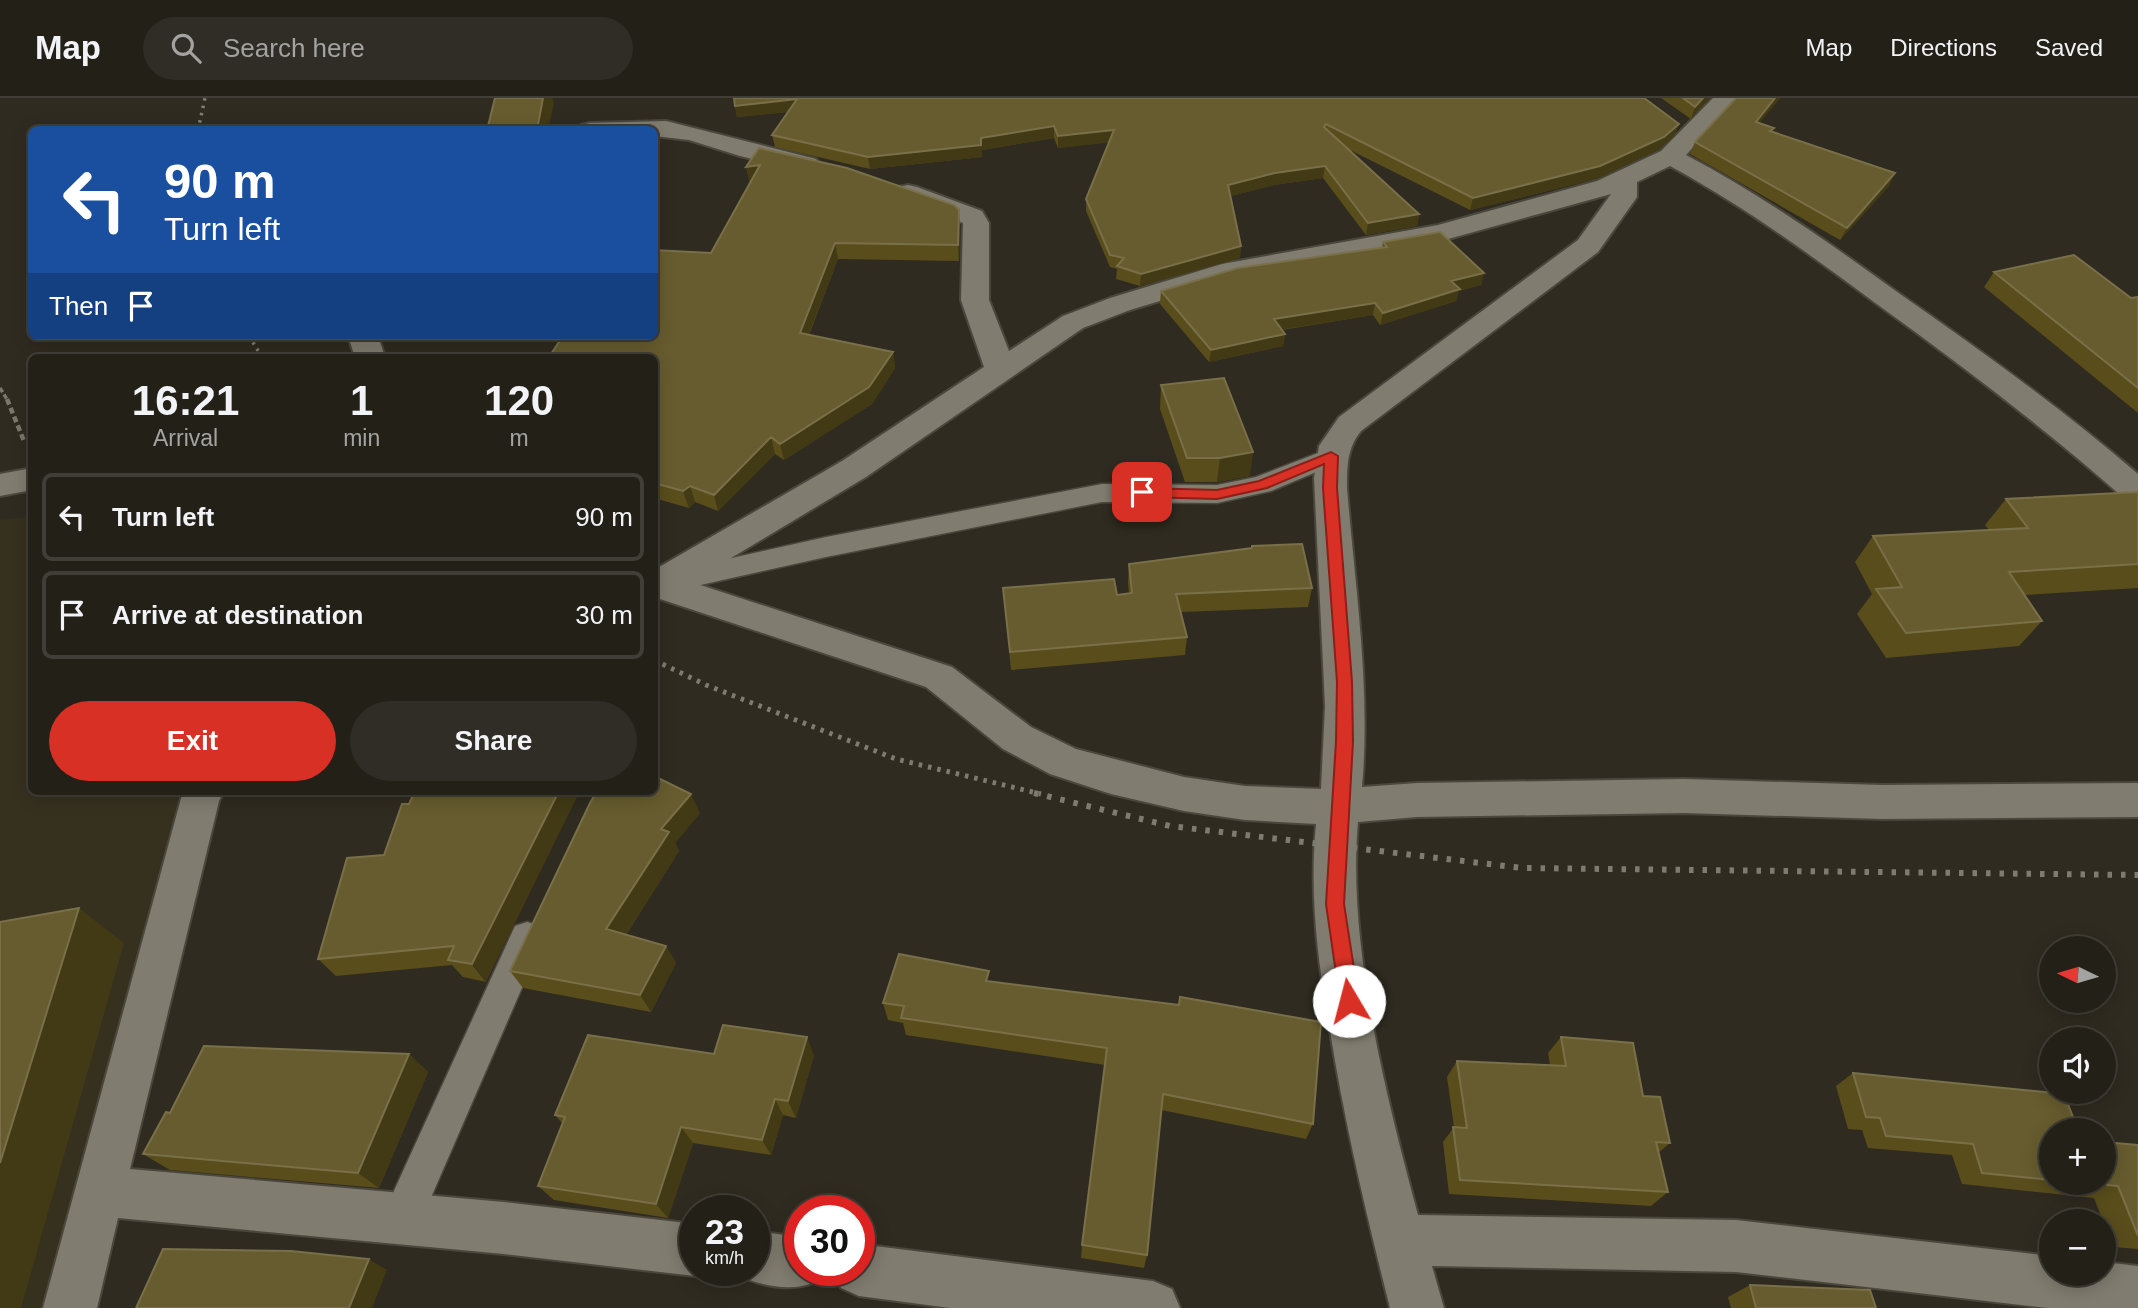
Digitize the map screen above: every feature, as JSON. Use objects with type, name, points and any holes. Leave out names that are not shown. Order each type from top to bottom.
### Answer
[{"type":"street","points":[[658,585],[854,469],[1073,322],[1121,304],[1232,270],[1441,233],[1569,199],[1624,180],[1670,156],[1683,128],[1727,98]]},
{"type":"street","points":[[658,129],[684,131],[749,151],[826,168]]},
{"type":"street","points":[[1670,156],[1721,184],[1820,250],[2003,381],[2133,483]]},
{"type":"street","points":[[1417,1308],[1398,1240],[1357,1050],[1335,904],[1345,741],[1345,682],[1330,488],[1331,456],[1337,438],[1350,424],[1588,246],[1624,197],[1624,180]]},
{"type":"street","points":[[882,184],[973,218],[976,223],[975,300],[1001,371]]},
{"type":"street","points":[[0,485],[28,480]]},
{"type":"street","points":[[658,587],[909,665],[939,677],[1017,738],[1064,762],[1111,777],[1184,794],[1245,803],[1293,807],[1417,800],[1684,796],[1882,802],[2138,800]]},
{"type":"street","points":[[70,1308],[201,795]]},
{"type":"street","points":[[100,1191],[402,1219],[679,1249]]},
{"type":"street","points":[[1398,1240],[1736,1246],[2138,1292]]},
{"type":"street","points":[[875,1272],[1153,1308]]},
{"type":"lane","points":[[658,586],[826,547],[1102,493],[1217,494],[1262,485],[1331,456]]},
{"type":"lane","points":[[402,1219],[540,909]]},
{"type":"path","points":[[0,388],[6,395],[25,443]]},
{"type":"shaded area","points":[[28,516],[28,795],[189,795],[51,1308],[0,1308],[0,520]]},
{"type":"building","points":[[495,98],[543,98],[538,126],[488,126]]},
{"type":"building","points":[[734,98],[1644,98],[1679,124],[1664,137],[1600,166],[1473,198],[1326,124],[1324,127],[1419,214],[1368,223],[1325,166],[1275,173],[1228,185],[1241,246],[1141,274],[1117,266],[1124,258],[1110,255],[1086,199],[1114,130],[1058,136],[1054,126],[981,138],[981,145],[868,157],[772,135],[797,99],[735,106]]},
{"type":"building","points":[[1683,98],[1703,98],[1695,107]]},
{"type":"building","points":[[1736,98],[1775,98],[1756,122],[1774,128],[1770,131],[1895,173],[1847,228],[1695,142]]},
{"type":"building","points":[[759,148],[847,168],[954,205],[959,210],[958,245],[835,243],[800,333],[893,352],[869,387],[780,444],[771,437],[714,495],[690,486],[683,491],[658,484],[658,354],[551,354],[560,340],[658,340],[658,250],[711,253],[760,165],[746,167]]},
{"type":"building","points":[[1440,232],[1484,273],[1451,281],[1460,289],[1383,313],[1375,303],[1274,319],[1285,334],[1211,350],[1161,291],[1238,268],[1387,247],[1383,242]]},
{"type":"building","points":[[2074,255],[2131,298],[2138,297],[2138,388],[1994,272]]},
{"type":"building","points":[[1224,378],[1253,452],[1220,458],[1187,458],[1161,385]]},
{"type":"building","points":[[2138,492],[2138,564],[2009,572],[2042,621],[1906,633],[1876,589],[1902,587],[1873,536],[2028,528],[2006,499]]},
{"type":"building","points":[[1302,544],[1312,588],[1176,594],[1187,637],[1010,652],[1003,588],[1114,579],[1117,595],[1132,593],[1129,564],[1252,546]]},
{"type":"building","points":[[658,778],[691,794],[661,829],[669,832],[606,929],[666,946],[640,995],[510,971],[595,795],[658,795]]},
{"type":"building","points":[[413,795],[557,795],[472,964],[448,960],[454,946],[318,959],[347,858],[384,855],[402,804],[409,804]]},
{"type":"building","points":[[79,908],[0,1163],[0,922]]},
{"type":"building","points":[[899,954],[989,971],[986,981],[1179,1005],[1180,997],[1321,1022],[1313,1124],[1163,1094],[1147,1255],[1082,1245],[1107,1048],[901,1018],[904,1006],[883,1003]]},
{"type":"building","points":[[723,1025],[807,1037],[788,1101],[775,1099],[762,1140],[681,1127],[656,1204],[538,1186],[565,1117],[555,1115],[588,1035],[714,1054]]},
{"type":"building","points":[[1561,1037],[1633,1043],[1643,1096],[1660,1097],[1670,1143],[1656,1142],[1668,1192],[1460,1180],[1453,1127],[1467,1128],[1457,1061],[1566,1066]]},
{"type":"building","points":[[204,1046],[409,1054],[358,1173],[143,1154],[166,1112],[170,1113]]},
{"type":"building","points":[[1853,1073],[2039,1092],[2039,1104],[2068,1104],[2073,1118],[2039,1118],[2039,1179],[1982,1173],[1973,1144],[1886,1136],[1880,1118],[1866,1117]]},
{"type":"building","points":[[2116,1143],[2138,1145],[2138,1236],[2118,1186]]},
{"type":"building","points":[[163,1249],[291,1251],[369,1259],[349,1308],[136,1308]]},
{"type":"building","points":[[1750,1285],[1870,1290],[1876,1308],[1756,1308]]},
{"type":"railway","points":[[199,126],[205,98]]},
{"type":"railway","points":[[251,340],[260,354]]},
{"type":"railway","points":[[658,662],[706,685],[896,759],[1041,794]]},
{"type":"railway","points":[[1034,793],[1170,826],[1522,868],[2138,875]]},
{"type":"route","points":[[1142,492],[1217,494],[1262,485],[1331,456],[1330,488],[1345,682],[1345,741],[1336,848],[1335,904],[1349,1001]]}]
